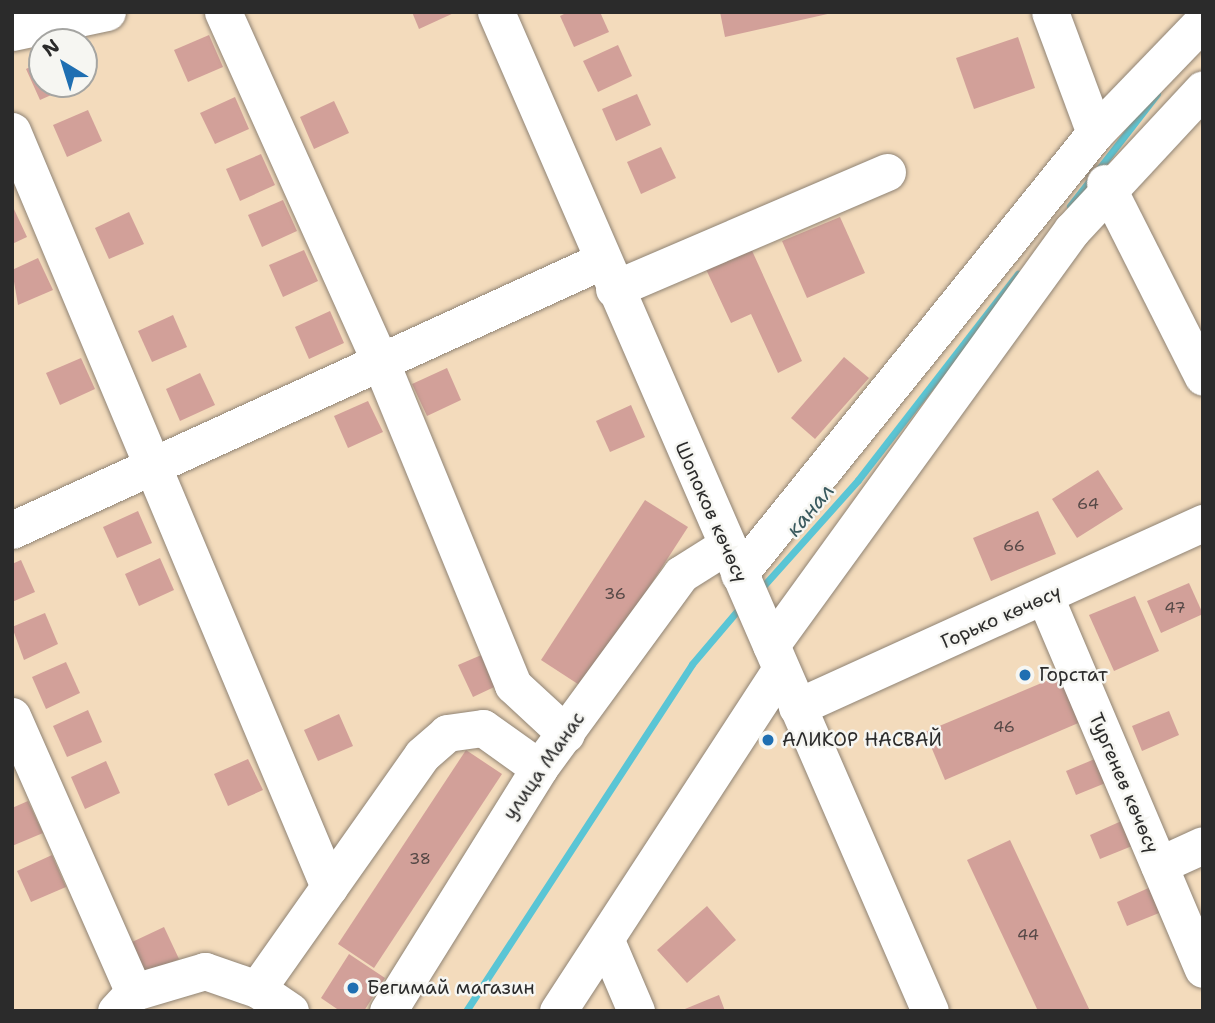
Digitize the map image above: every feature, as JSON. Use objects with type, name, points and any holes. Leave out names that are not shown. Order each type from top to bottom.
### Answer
[{"type":"street","points":[[12,32],[107,12]]},
{"type":"street","points":[[223,12],[381,363],[513,685],[566,734]]},
{"type":"street","name":"Шопоков көчөсү","points":[[496,12],[607,275],[930,1011]]},
{"type":"street","points":[[1050,12],[1095,133]]},
{"type":"street","name":"улица Манас","points":[[388,1011],[539,768],[681,574],[735,565],[1095,133],[1203,22]]},
{"type":"street","points":[[558,1011],[607,943],[770,643],[937,409],[1107,186],[1203,89]]},
{"type":"street","points":[[12,131],[328,887]]},
{"type":"street","points":[[12,530],[381,363],[607,275],[887,172]]},
{"type":"street","points":[[1107,186],[1203,377]]},
{"type":"street","name":"Горько көчөсү","points":[[797,708],[1203,523]]},
{"type":"street","name":"Тургенев көчөсү","points":[[1045,597],[1203,969]]},
{"type":"street","points":[[12,716],[125,1001],[205,971],[257,989],[290,1011]]},
{"type":"street","points":[[257,989],[422,755],[447,733],[483,728],[539,768]]},
{"type":"street","points":[[1159,865],[1203,845]]},
{"type":"street","points":[[607,943],[636,1011]]},
{"type":"building","points":[[412,12],[456,12],[419,29]]},
{"type":"building","points":[[568,12],[600,12],[609,32],[574,47],[560,16]]},
{"type":"building","points":[[720,12],[832,12],[832,13],[725,37]]},
{"type":"building","points":[[209,35],[223,67],[188,82],[174,50]]},
{"type":"building","points":[[1018,37],[1035,88],[974,109],[956,58]]},
{"type":"building","points":[[618,45],[632,76],[598,92],[583,61]]},
{"type":"building","points":[[637,94],[651,125],[616,141],[602,109]]},
{"type":"building","points":[[235,97],[249,129],[215,144],[200,113]]},
{"type":"building","points":[[334,101],[349,133],[314,149],[300,117]]},
{"type":"building","points":[[88,110],[102,141],[67,157],[53,125]]},
{"type":"building","points":[[661,147],[676,178],[641,194],[627,162]]},
{"type":"building","points":[[261,154],[275,185],[240,201],[226,169]]},
{"type":"building","points":[[283,200],[297,231],[262,247],[248,215]]},
{"type":"building","points":[[12,205],[27,237],[12,244]]},
{"type":"building","points":[[129,212],[144,244],[109,259],[95,228]]},
{"type":"building","points":[[840,217],[865,273],[807,298],[782,241]]},
{"type":"building","points":[[749,244],[802,361],[778,373],[751,314],[731,323],[704,265]]},
{"type":"building","points":[[304,250],[318,281],[283,297],[269,265]]},
{"type":"building","points":[[38,258],[53,290],[18,305],[12,270]]},
{"type":"building","points":[[330,311],[344,343],[309,359],[295,327]]},
{"type":"building","points":[[173,315],[187,347],[152,362],[138,331]]},
{"type":"building","points":[[844,357],[869,378],[815,439],[791,418]]},
{"type":"building","points":[[81,358],[95,389],[60,405],[46,373]]},
{"type":"building","points":[[447,368],[461,400],[427,416],[412,384]]},
{"type":"building","points":[[200,373],[215,405],[180,421],[166,389]]},
{"type":"building","points":[[368,401],[383,432],[348,448],[334,416]]},
{"type":"building","points":[[631,405],[645,437],[610,452],[596,421]]},
{"type":"building","points":[[1098,470],[1123,509],[1077,538],[1052,499]]},
{"type":"building","points":[[645,500],[688,527],[584,688],[541,660]]},
{"type":"building","points":[[138,511],[152,543],[117,558],[103,527]]},
{"type":"building","points":[[1038,511],[1056,554],[991,581],[973,538]]},
{"type":"building","points":[[160,558],[174,590],[139,606],[125,574]]},
{"type":"building","points":[[21,560],[35,592],[12,602],[12,564]]},
{"type":"building","points":[[1189,583],[1203,614],[1161,633],[1147,601]]},
{"type":"building","points":[[1135,596],[1159,651],[1114,671],[1089,615]]},
{"type":"building","points":[[45,613],[58,644],[24,660],[12,627]]},
{"type":"building","points":[[493,650],[507,681],[473,697],[458,665]]},
{"type":"building","points":[[66,662],[80,693],[46,709],[32,677]]},
{"type":"building","points":[[1063,674],[1083,721],[945,780],[925,732]]},
{"type":"building","points":[[88,710],[102,742],[67,757],[53,726]]},
{"type":"building","points":[[1169,711],[1179,735],[1142,751],[1132,726]]},
{"type":"building","points":[[339,714],[353,746],[318,761],[304,730]]},
{"type":"building","points":[[466,750],[502,774],[374,968],[338,944]]},
{"type":"building","points":[[1102,756],[1113,780],[1076,795],[1066,771]]},
{"type":"building","points":[[248,759],[263,790],[228,806],[214,774]]},
{"type":"building","points":[[106,761],[120,793],[85,809],[71,777]]},
{"type":"building","points":[[28,801],[43,833],[12,846],[12,808]]},
{"type":"building","points":[[1126,819],[1137,844],[1100,859],[1090,835]]},
{"type":"building","points":[[1010,840],[1090,1011],[1038,1011],[967,860]]},
{"type":"building","points":[[52,855],[66,887],[31,902],[17,871]]},
{"type":"building","points":[[1153,886],[1164,911],[1127,926],[1117,902]]},
{"type":"building","points":[[707,906],[736,940],[687,983],[657,950]]},
{"type":"building","points":[[164,927],[179,959],[144,974],[130,943]]},
{"type":"building","name":"Бегимай магазин","points":[[349,954],[385,978],[364,1011],[340,1011],[321,998]]},
{"type":"building","points":[[719,995],[725,1011],[680,1011]]},
{"type":"waterway","name":"канал","points":[[1070,206],[1157,94]]},
{"type":"waterway","name":"канал","points":[[758,592],[858,480],[1018,274]]},
{"type":"waterway","name":"канал","points":[[466,1011],[692,664],[743,604]]},
{"type":"place","name":"Горстат","points":[[1025,675]]},
{"type":"place","name":"АЛИКОР НАСВАЙ","points":[[768,740]]},
{"type":"place","name":"Бегимай магазин","points":[[353,988]]}]
